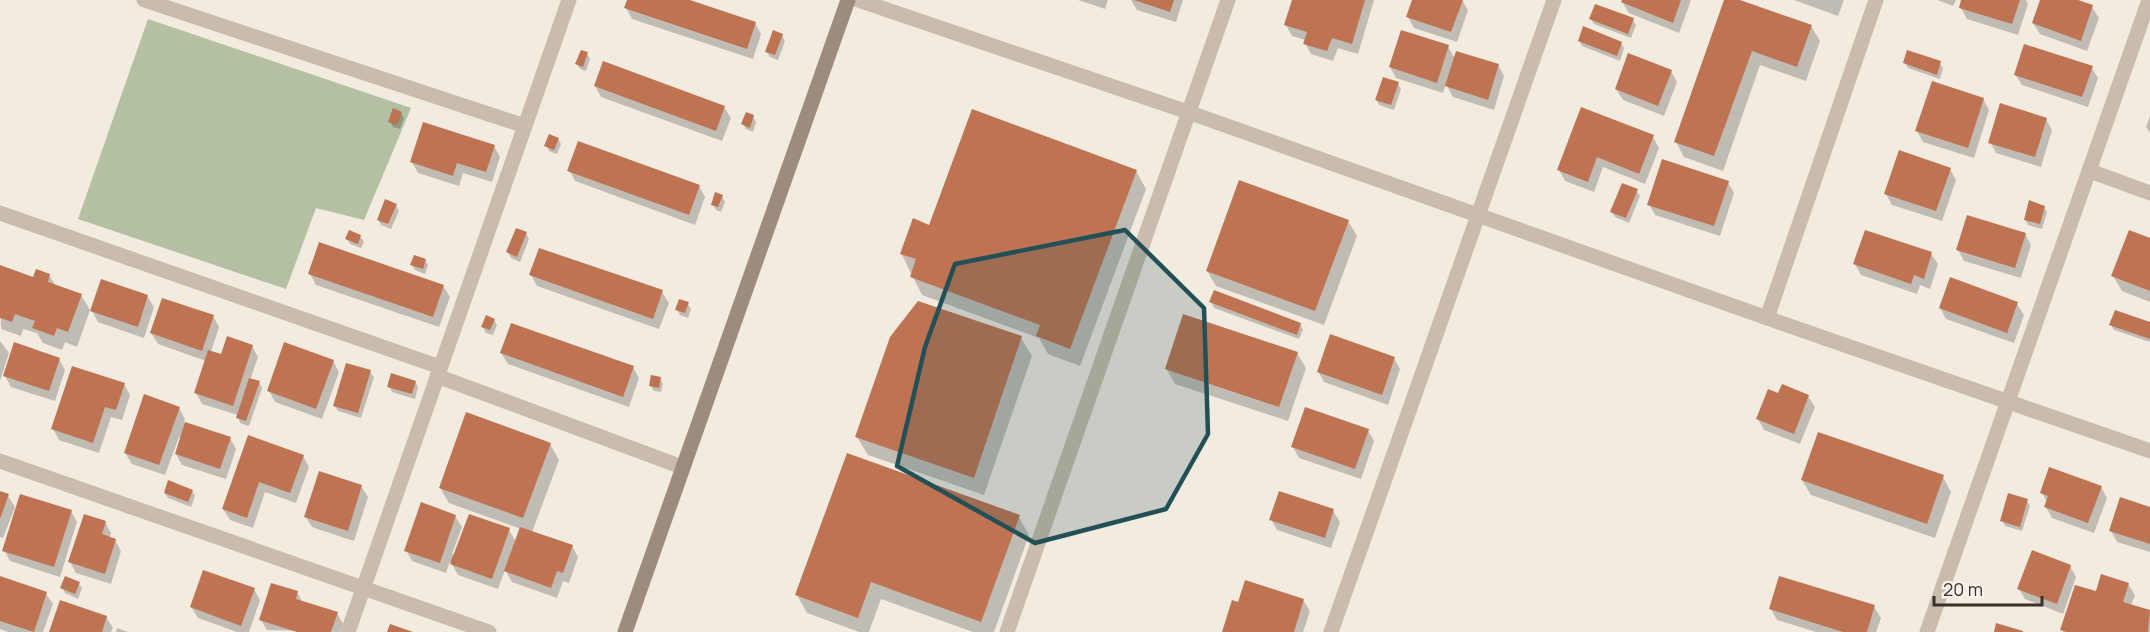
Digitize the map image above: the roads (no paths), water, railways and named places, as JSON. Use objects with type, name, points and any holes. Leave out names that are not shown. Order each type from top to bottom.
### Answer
[{"type":"street","points":[[144,0],[525,126]]},
{"type":"street","points":[[348,632],[569,0]]},
{"type":"street","points":[[624,632],[848,0]]},
{"type":"street","points":[[858,0],[1188,112],[1767,318],[2150,451]]},
{"type":"street","points":[[1007,632],[1228,0]]},
{"type":"street","points":[[1331,632],[1554,0]]},
{"type":"street","points":[[1767,318],[1876,0]]},
{"type":"street","points":[[1927,632],[2149,0]]},
{"type":"street","points":[[2090,171],[2150,193]]},
{"type":"street","points":[[0,213],[439,372],[682,467]]},
{"type":"street","points":[[0,460],[489,632]]}]
